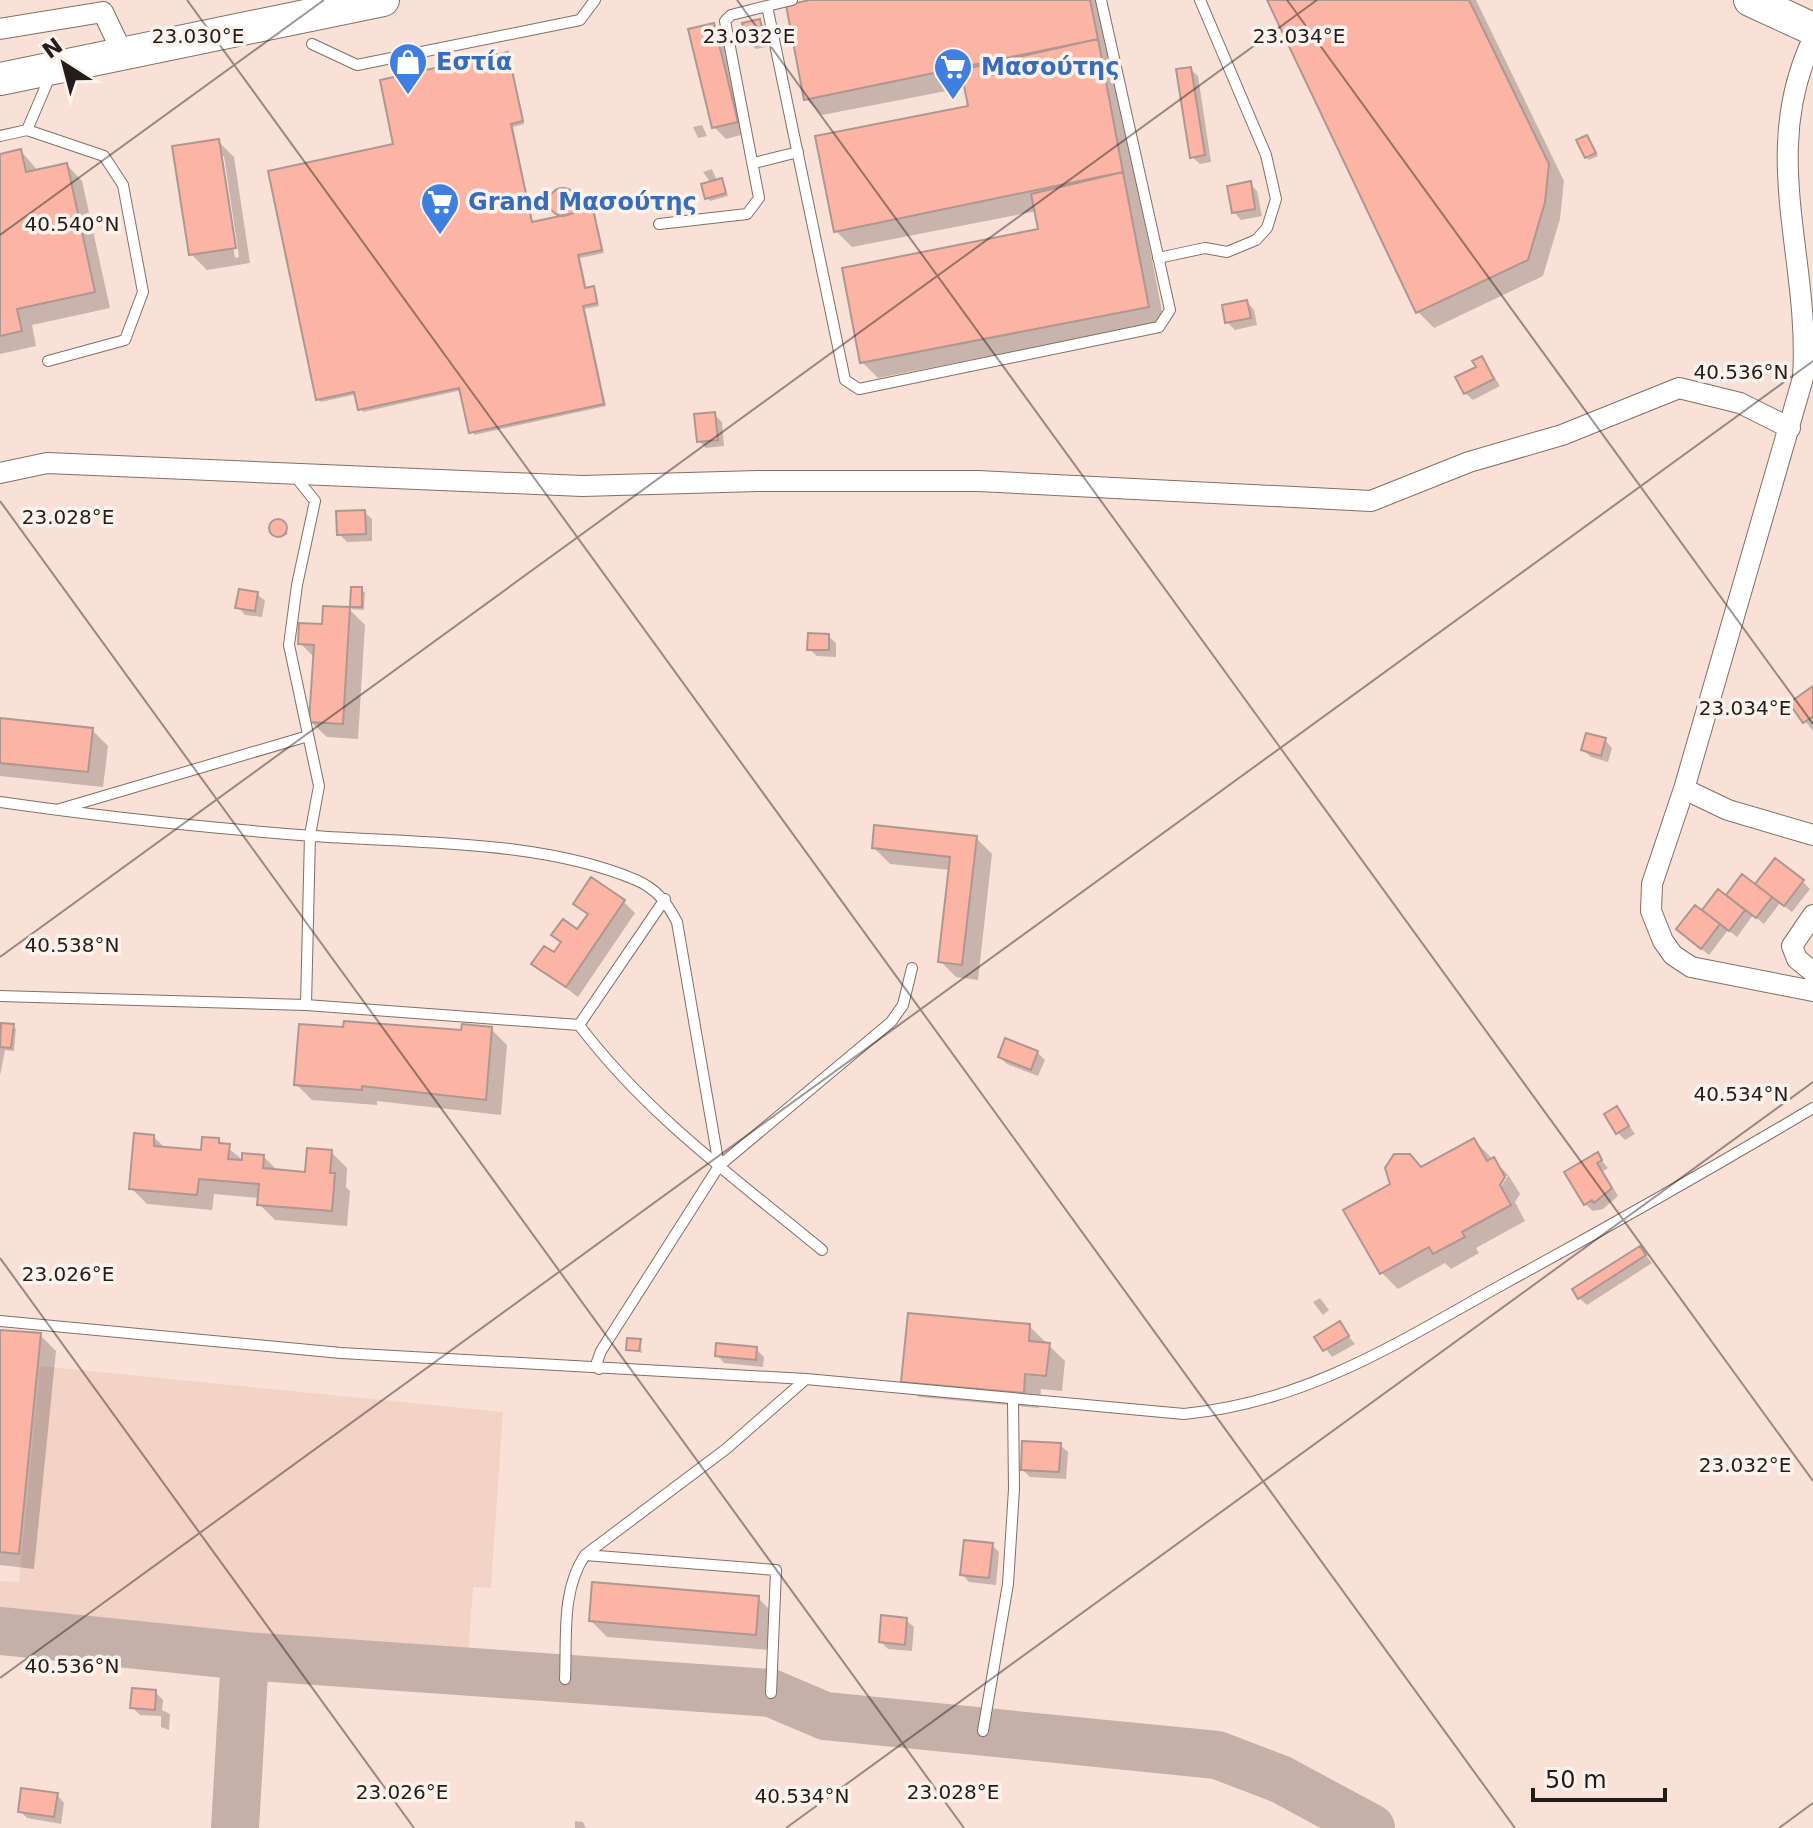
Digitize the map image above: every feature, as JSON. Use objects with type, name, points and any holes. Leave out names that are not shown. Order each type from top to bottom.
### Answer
[{"type":"main road","points":[[0,79],[383,0]]},
{"type":"main road","points":[[1750,0],[1813,29]]},
{"type":"street","points":[[0,29],[102,6],[123,54]]},
{"type":"street","points":[[1813,39],[1798,70],[1785,145],[1806,333],[1799,418],[1652,884],[1651,911],[1663,941],[1673,955],[1691,967],[1813,991]]},
{"type":"street","points":[[0,473],[47,463],[582,486],[758,481],[978,481],[1371,501],[1469,462],[1562,435],[1679,388],[1799,418]]},
{"type":"street","points":[[1684,789],[1728,810],[1813,835]]},
{"type":"street","points":[[1813,915],[1792,946],[1797,959],[1813,972]]},
{"type":"lane","points":[[312,44],[357,65],[580,20],[595,0]]},
{"type":"lane","points":[[659,224],[747,214],[759,198],[725,21],[731,15],[792,0]]},
{"type":"lane","points":[[767,6],[845,380],[859,389],[1159,327],[1170,310],[1101,0]]},
{"type":"lane","points":[[1158,258],[1205,248],[1227,252],[1256,240],[1267,228],[1276,199],[1266,155],[1200,0]]},
{"type":"lane","points":[[27,130],[53,69]]},
{"type":"lane","points":[[0,136],[27,130],[104,156],[123,185],[143,292],[125,340],[48,361]]},
{"type":"lane","points":[[754,163],[798,152]]},
{"type":"lane","points":[[294,475],[315,501],[297,585],[289,645],[319,786],[310,835],[306,1005]]},
{"type":"lane","points":[[55,810],[308,736]]},
{"type":"lane","points":[[0,802],[310,835],[490,847],[548,857],[637,880],[665,899],[677,922],[719,1166]]},
{"type":"lane","points":[[579,1025],[665,899]]},
{"type":"lane","points":[[599,1369],[597,1362],[601,1351],[719,1166],[891,1022],[903,1005],[912,968]]},
{"type":"lane","points":[[0,996],[306,1005],[579,1025],[611,1067],[677,1134],[822,1250]]},
{"type":"lane","points":[[0,1321],[341,1353],[806,1379],[1013,1401],[1068,1402],[1184,1414],[1266,1401],[1355,1366],[1689,1181],[1813,1108]]},
{"type":"lane","points":[[565,1679],[568,1601],[574,1571],[585,1555],[726,1449],[806,1379]]},
{"type":"lane","points":[[983,1731],[1008,1584],[1014,1489],[1013,1401]]},
{"type":"lane","points":[[585,1555],[776,1570],[771,1693]]},
{"type":"shaded area","points":[[40,1366],[503,1412],[491,1588],[473,1587],[466,1683],[0,1639],[0,1581],[19,1582]]},
{"type":"building","points":[[810,0],[1090,0],[1098,39],[804,100],[786,5]]},
{"type":"building","points":[[1267,0],[1469,0],[1549,164],[1545,202],[1528,260],[1416,313]]},
{"type":"building","points":[[760,19],[764,38],[747,43],[742,23]]},
{"type":"building","points":[[714,23],[738,122],[712,128],[688,29]]},
{"type":"building","points":[[1098,39],[1123,172],[834,232],[815,136],[968,106],[961,70]]},
{"type":"building","name":"Grand Μασούτης","points":[[508,52],[523,121],[511,124],[532,222],[593,209],[602,250],[578,255],[585,288],[594,286],[597,303],[583,306],[604,404],[469,433],[459,388],[358,410],[354,392],[316,400],[268,171],[393,144],[380,80]]},
{"type":"building","points":[[1191,67],[1205,155],[1190,158],[1176,69]]},
{"type":"building","points":[[1587,135],[1596,153],[1585,158],[1576,140]]},
{"type":"building","points":[[219,139],[236,248],[189,255],[172,146]]},
{"type":"building","points":[[21,149],[26,172],[67,163],[95,292],[17,309],[22,331],[0,336],[0,154]]},
{"type":"building","points":[[1123,172],[1149,307],[860,363],[842,268],[1038,229],[1031,194]]},
{"type":"building","points":[[722,178],[726,193],[705,199],[701,184]]},
{"type":"building","points":[[1251,181],[1255,209],[1232,213],[1227,186]]},
{"type":"building","points":[[563,188],[573,192],[577,202],[573,212],[563,216],[553,212],[549,202],[553,192]]},
{"type":"building","points":[[1247,300],[1251,318],[1225,323],[1222,305]]},
{"type":"building","points":[[1482,356],[1494,379],[1464,394],[1455,377],[1476,367],[1472,361]]},
{"type":"building","points":[[715,412],[718,440],[697,442],[694,414]]},
{"type":"building","points":[[365,510],[366,534],[337,535],[336,511]]},
{"type":"building","points":[[278,519],[287,528],[278,537],[269,528]]},
{"type":"building","points":[[351,587],[362,587],[362,607],[350,607]]},
{"type":"building","points":[[239,589],[258,592],[255,611],[235,608]]},
{"type":"building","points":[[323,606],[350,607],[343,724],[309,722],[314,645],[298,644],[299,623],[322,624]]},
{"type":"building","points":[[808,633],[829,634],[829,650],[807,650]]},
{"type":"building","points":[[1813,686],[1813,716],[1803,723],[1789,703]]},
{"type":"building","points":[[0,718],[93,728],[88,772],[0,763]]},
{"type":"building","points":[[1586,733],[1606,738],[1601,756],[1581,750]]},
{"type":"building","points":[[874,825],[977,836],[962,965],[938,962],[950,857],[872,848]]},
{"type":"building","points":[[1775,858],[1804,880],[1784,906],[1755,884]]},
{"type":"building","points":[[1742,874],[1772,897],[1756,918],[1726,895]]},
{"type":"building","points":[[591,877],[625,900],[566,987],[531,964],[544,946],[554,952],[561,942],[551,935],[563,919],[577,929],[588,914],[573,904]]},
{"type":"building","points":[[1718,889],[1745,910],[1729,931],[1702,910]]},
{"type":"building","points":[[1695,905],[1720,924],[1701,949],[1676,929]]},
{"type":"building","points":[[344,1021],[461,1030],[462,1024],[492,1027],[486,1100],[362,1086],[362,1090],[294,1085],[299,1024],[343,1027]]},
{"type":"building","points":[[1,1023],[14,1024],[11,1048],[0,1047]]},
{"type":"building","points":[[1005,1038],[1038,1051],[1031,1070],[998,1057]]},
{"type":"building","points":[[1617,1106],[1629,1126],[1616,1134],[1604,1114]]},
{"type":"building","points":[[134,1133],[154,1135],[154,1146],[201,1150],[202,1137],[219,1138],[219,1143],[230,1144],[228,1159],[242,1160],[242,1153],[264,1155],[263,1168],[305,1172],[307,1148],[332,1150],[330,1173],[335,1173],[332,1211],[257,1205],[259,1184],[199,1179],[197,1195],[129,1189]]},
{"type":"building","points":[[1474,1138],[1487,1161],[1494,1157],[1505,1177],[1500,1185],[1511,1205],[1462,1232],[1465,1237],[1433,1254],[1429,1247],[1380,1274],[1343,1210],[1390,1184],[1385,1168],[1394,1154],[1410,1154],[1421,1167]]},
{"type":"building","points":[[1598,1152],[1602,1160],[1597,1163],[1612,1188],[1594,1203],[1592,1200],[1584,1205],[1564,1172]]},
{"type":"building","points":[[1640,1246],[1646,1255],[1578,1299],[1572,1289]]},
{"type":"building","points":[[908,1313],[1030,1324],[1029,1341],[1050,1343],[1046,1376],[1025,1374],[1024,1393],[901,1382]]},
{"type":"building","points":[[1340,1321],[1349,1336],[1323,1351],[1314,1337]]},
{"type":"building","points":[[0,1330],[41,1333],[19,1554],[0,1552]]},
{"type":"building","points":[[627,1338],[641,1339],[639,1351],[626,1350]]},
{"type":"building","points":[[716,1343],[757,1347],[756,1360],[715,1356]]},
{"type":"building","points":[[1022,1441],[1061,1443],[1059,1472],[1021,1470]]},
{"type":"building","points":[[964,1540],[993,1543],[989,1578],[960,1575]]},
{"type":"building","points":[[592,1582],[759,1596],[756,1635],[589,1621]]},
{"type":"building","points":[[881,1615],[907,1618],[905,1645],[879,1642]]},
{"type":"building","points":[[132,1688],[156,1690],[155,1710],[130,1708]]},
{"type":"building","points":[[21,1788],[58,1793],[54,1817],[18,1812]]},
{"type":"taxiway","points":[[0,1631],[245,1656],[771,1693],[825,1716],[1217,1755],[1280,1779],[1371,1828]]},
{"type":"taxiway","points":[[235,1828],[245,1656],[241,1662]]},
{"type":"place","name":"Εστία","points":[[408,96]]},
{"type":"place","name":"Μασούτης","points":[[953,101]]},
{"type":"place","name":"Grand Μασούτης","points":[[440,236]]}]
